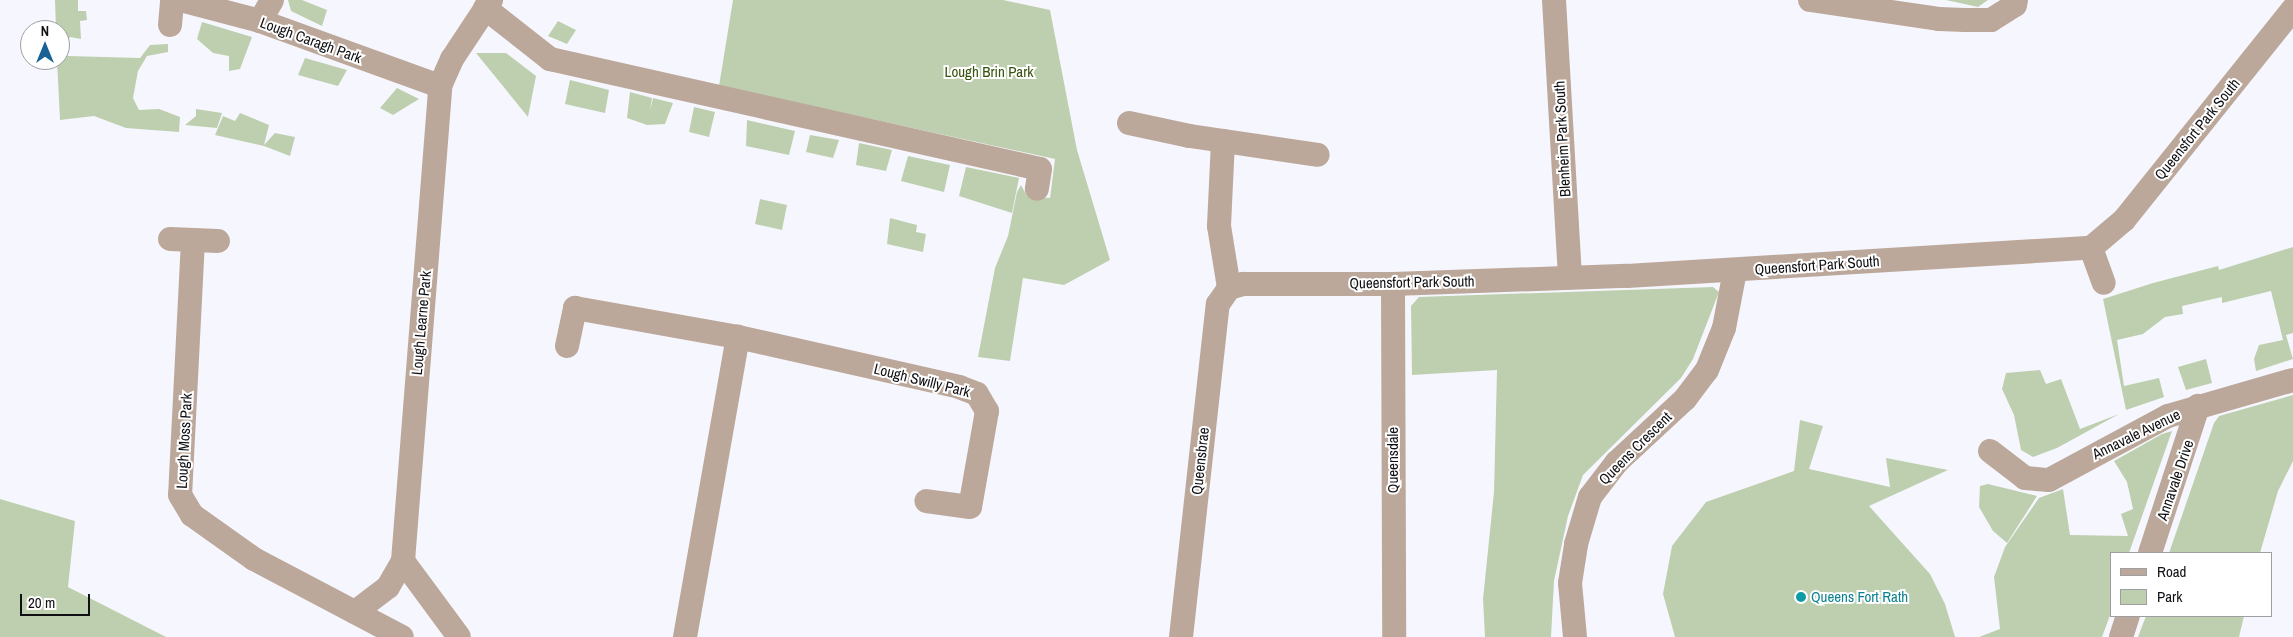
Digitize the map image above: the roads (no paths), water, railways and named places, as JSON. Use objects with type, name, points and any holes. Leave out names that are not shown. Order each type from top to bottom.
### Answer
[{"type":"street","points":[[170,25],[172,0]]},
{"type":"street","name":"Lough Caragh Park","points":[[180,0],[260,21],[440,86]]},
{"type":"street","points":[[260,21],[272,0]]},
{"type":"street","name":"Blenheim Park South","points":[[1554,0],[1570,278]]},
{"type":"street","points":[[1810,0],[1939,20],[1990,20],[2015,5],[2016,0]]},
{"type":"street","points":[[488,4],[550,59],[1040,169],[1037,189]]},
{"type":"street","name":"Lough Learne Park","points":[[355,612],[388,587],[403,561],[440,86],[452,59],[488,4]]},
{"type":"street","name":"Queensfort Park South","points":[[1229,288],[1242,284],[1393,284],[1735,271],[2091,248],[2124,220],[2293,9]]},
{"type":"street","points":[[1129,123],[1223,141],[1318,155]]},
{"type":"street","points":[[1223,141],[1219,226],[1229,288]]},
{"type":"street","points":[[170,239],[218,241]]},
{"type":"street","name":"Lough Moss Park","points":[[194,240],[180,494],[192,515],[254,559],[402,637]]},
{"type":"street","points":[[2091,248],[2104,283]]},
{"type":"street","name":"Queens Crescent","points":[[1575,637],[1570,582],[1576,544],[1590,497],[1610,469],[1685,399],[1707,370],[1724,328],[1735,271]]},
{"type":"street","name":"Queensdale","points":[[1393,284],[1394,637]]},
{"type":"street","name":"Queensbrae","points":[[1181,637],[1218,304],[1229,288]]},
{"type":"street","name":"Lough Swilly Park","points":[[567,346],[575,308],[738,337],[959,387],[978,394],[987,411],[970,507],[926,501]]},
{"type":"street","points":[[685,637],[738,337]]},
{"type":"street","name":"Annavale Avenue","points":[[1990,451],[2025,478],[2050,480],[2154,423],[2198,406],[2293,380]]},
{"type":"street","name":"Annavale Drive","points":[[2150,552],[2198,406]]},
{"type":"street","points":[[403,561],[459,637]]},
{"type":"place","name":"Queens Fort Rath","points":[[1801,597]]},
{"type":"park label","name":"Lough Brin Park","points":[[989,72]]}]
